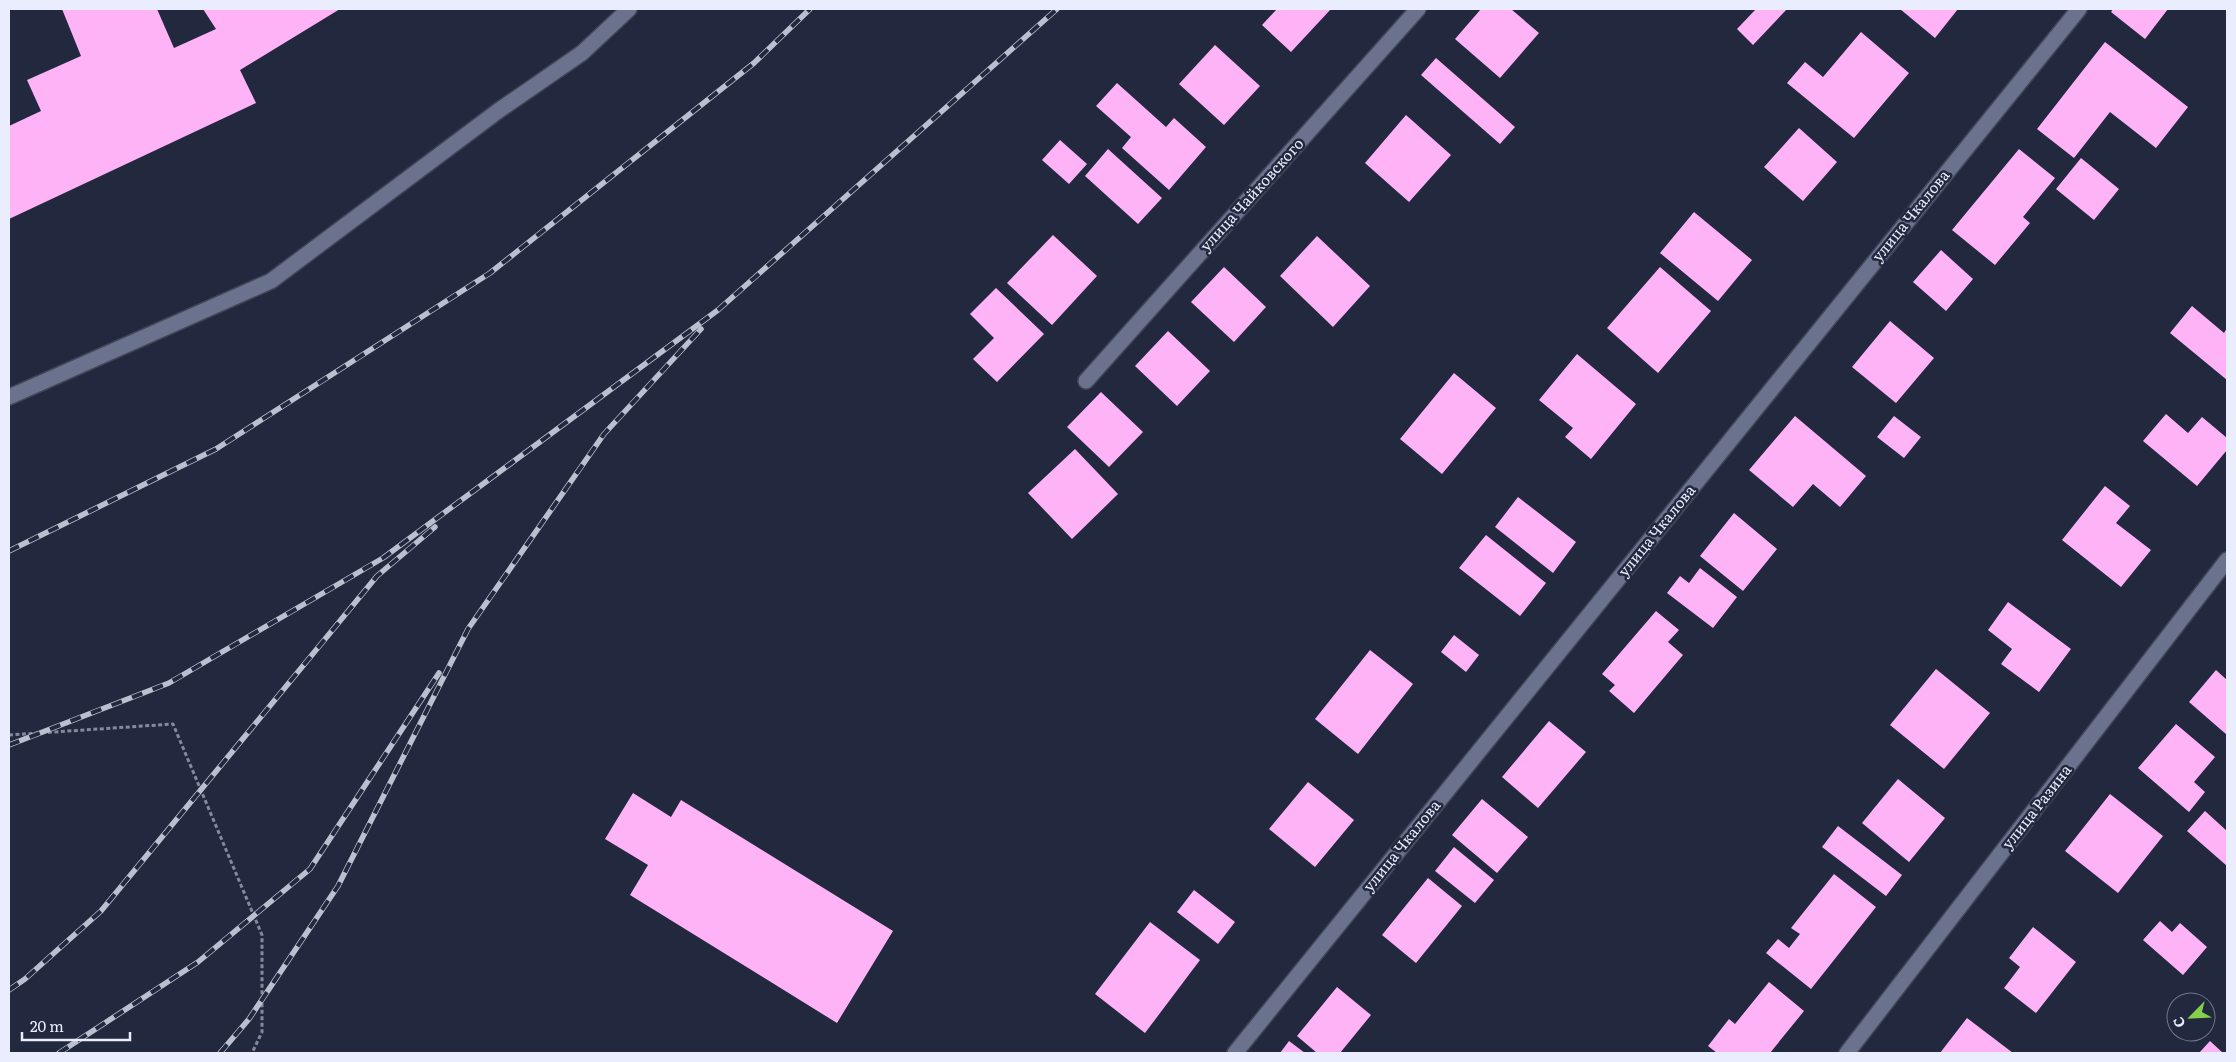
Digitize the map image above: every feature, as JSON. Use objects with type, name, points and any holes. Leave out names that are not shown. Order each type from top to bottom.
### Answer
[{"type":"street","points":[[9,397],[271,281],[498,111],[582,53],[629,9]]},
{"type":"street","name":"улица Чайковского","points":[[1086,381],[1418,9]]},
{"type":"street","name":"улица Чкалова","points":[[1235,1053],[2079,9]]},
{"type":"street","name":"улица Разина","points":[[1846,1053],[2227,560]]},
{"type":"path","points":[[9,735],[173,724],[262,934],[262,1032],[252,1053]]},
{"type":"building","points":[[62,9],[157,9],[174,48],[216,29],[203,9],[340,9],[240,70],[256,103],[9,219],[9,126],[41,111],[27,80],[81,56]]},
{"type":"building","points":[[1277,9],[1331,9],[1291,52],[1262,25]]},
{"type":"building","points":[[1481,9],[1511,9],[1539,33],[1500,78],[1455,39]]},
{"type":"building","points":[[1756,9],[1787,9],[1753,45],[1737,29]]},
{"type":"building","points":[[1900,9],[1958,9],[1935,38]]},
{"type":"building","points":[[2113,9],[2168,9],[2145,39],[2111,12]]},
{"type":"building","points":[[1861,32],[1909,73],[1854,138],[1787,83],[1805,62],[1823,77]]},
{"type":"building","points":[[2105,42],[2188,107],[2156,148],[2110,112],[2074,158],[2037,129]]},
{"type":"building","points":[[1215,45],[1260,86],[1224,125],[1179,84]]},
{"type":"building","points":[[1436,58],[1515,127],[1500,144],[1421,75]]},
{"type":"building","points":[[1117,83],[1166,127],[1174,118],[1206,147],[1169,190],[1122,148],[1131,137],[1096,106]]},
{"type":"building","points":[[1406,115],[1451,155],[1409,202],[1365,163]]},
{"type":"building","points":[[1799,128],[1837,162],[1803,201],[1764,167]]},
{"type":"building","points":[[1060,140],[1087,164],[1069,184],[1042,160]]},
{"type":"building","points":[[1108,149],[1162,198],[1138,224],[1085,176]]},
{"type":"building","points":[[2019,149],[2055,178],[2023,217],[2030,223],[1995,265],[1952,230]]},
{"type":"building","points":[[2081,158],[2119,189],[2094,220],[2056,189]]},
{"type":"building","points":[[1694,212],[1752,260],[1718,301],[1660,253]]},
{"type":"building","points":[[1053,235],[1097,276],[1052,325],[1007,283]]},
{"type":"building","points":[[1317,236],[1370,286],[1333,327],[1280,276]]},
{"type":"building","points":[[1941,250],[1973,279],[1946,311],[1913,282]]},
{"type":"building","points":[[1224,267],[1266,307],[1234,342],[1191,302]]},
{"type":"building","points":[[1660,267],[1711,311],[1658,373],[1607,328]]},
{"type":"building","points":[[996,288],[1044,334],[997,382],[973,359],[994,338],[970,314]]},
{"type":"building","points":[[2192,306],[2224,333],[2227,328],[2227,380],[2170,333]]},
{"type":"building","points":[[1890,321],[1934,358],[1896,403],[1852,367]]},
{"type":"building","points":[[1168,331],[1210,371],[1177,406],[1135,366]]},
{"type":"building","points":[[1577,354],[1636,404],[1591,459],[1565,437],[1573,428],[1539,400]]},
{"type":"building","points":[[1454,373],[1496,408],[1442,474],[1400,439]]},
{"type":"building","points":[[1101,392],[1143,432],[1109,467],[1067,427]]},
{"type":"building","points":[[2166,414],[2188,433],[2202,417],[2227,438],[2227,450],[2197,486],[2143,441]]},
{"type":"building","points":[[1795,416],[1866,476],[1840,507],[1813,484],[1793,507],[1749,470]]},
{"type":"building","points":[[1894,416],[1921,437],[1904,458],[1877,437]]},
{"type":"building","points":[[1075,449],[1118,494],[1072,539],[1028,493]]},
{"type":"building","points":[[2105,486],[2130,506],[2116,523],[2151,550],[2121,587],[2062,540]]},
{"type":"building","points":[[1518,497],[1576,542],[1553,573],[1495,527]]},
{"type":"building","points":[[1734,513],[1777,549],[1743,591],[1700,556]]},
{"type":"building","points":[[1486,535],[1546,583],[1520,616],[1459,568]]},
{"type":"building","points":[[1700,568],[1737,597],[1713,628],[1667,593],[1680,576],[1689,583]]},
{"type":"building","points":[[2008,602],[2071,649],[2039,692],[2001,664],[2012,649],[1988,630]]},
{"type":"building","points":[[1656,611],[1679,630],[1668,642],[1683,655],[1634,713],[1609,691],[1615,685],[1602,674]]},
{"type":"building","points":[[1454,635],[1479,655],[1466,672],[1441,652]]},
{"type":"building","points":[[1370,650],[1413,684],[1358,754],[1315,719]]},
{"type":"building","points":[[1936,669],[1990,713],[1944,769],[1890,725]]},
{"type":"building","points":[[2216,670],[2227,680],[2227,735],[2189,702]]},
{"type":"building","points":[[1549,721],[1586,752],[1538,808],[1502,777]]},
{"type":"building","points":[[2176,724],[2215,757],[2194,782],[2205,792],[2189,812],[2138,768]]},
{"type":"building","points":[[1898,779],[1945,818],[1909,862],[1862,823]]},
{"type":"building","points":[[1308,782],[1354,820],[1315,867],[1269,829]]},
{"type":"building","points":[[633,793],[671,817],[681,800],[893,931],[837,1023],[630,895],[648,865],[605,839]]},
{"type":"building","points":[[2110,794],[2163,836],[2118,893],[2065,851]]},
{"type":"building","points":[[1482,799],[1528,837],[1497,873],[1452,835]]},
{"type":"building","points":[[2205,811],[2227,831],[2227,866],[2187,831]]},
{"type":"building","points":[[1838,826],[1902,875],[1886,896],[1822,847]]},
{"type":"building","points":[[1454,847],[1494,880],[1475,903],[1435,871]]},
{"type":"building","points":[[1834,874],[1876,907],[1811,989],[1766,953],[1778,939],[1789,948],[1800,934],[1791,928]]},
{"type":"building","points":[[1428,878],[1462,906],[1416,963],[1382,935]]},
{"type":"building","points":[[1194,890],[1235,922],[1218,944],[1177,912]]},
{"type":"building","points":[[2160,921],[2172,932],[2180,923],[2207,947],[2183,975],[2143,940]]},
{"type":"building","points":[[1150,922],[1200,960],[1145,1033],[1095,994]]},
{"type":"building","points":[[2033,927],[2076,962],[2036,1013],[2004,988],[2020,967],[2009,958]]},
{"type":"building","points":[[1769,982],[1804,1011],[1770,1053],[1717,1053],[1708,1046],[1729,1019],[1735,1024]]},
{"type":"building","points":[[1337,987],[1371,1015],[1340,1053],[1317,1053],[1297,1036]]},
{"type":"building","points":[[1967,1018],[2013,1053],[1940,1053]]},
{"type":"building","points":[[1289,1041],[1305,1053],[1280,1053]]},
{"type":"building","points":[[2211,1042],[2223,1053],[2199,1053]]},
{"type":"railway","points":[[9,551],[216,449],[490,273],[754,63],[810,9]]},
{"type":"railway","points":[[9,745],[169,683],[383,558],[718,310],[1057,9]]},
{"type":"railway","points":[[220,1053],[249,1019],[338,886],[468,629],[604,434],[701,329]]},
{"type":"railway","points":[[9,990],[25,979],[101,911],[377,576],[435,527]]},
{"type":"railway","points":[[59,1053],[198,962],[310,869],[439,673]]}]
